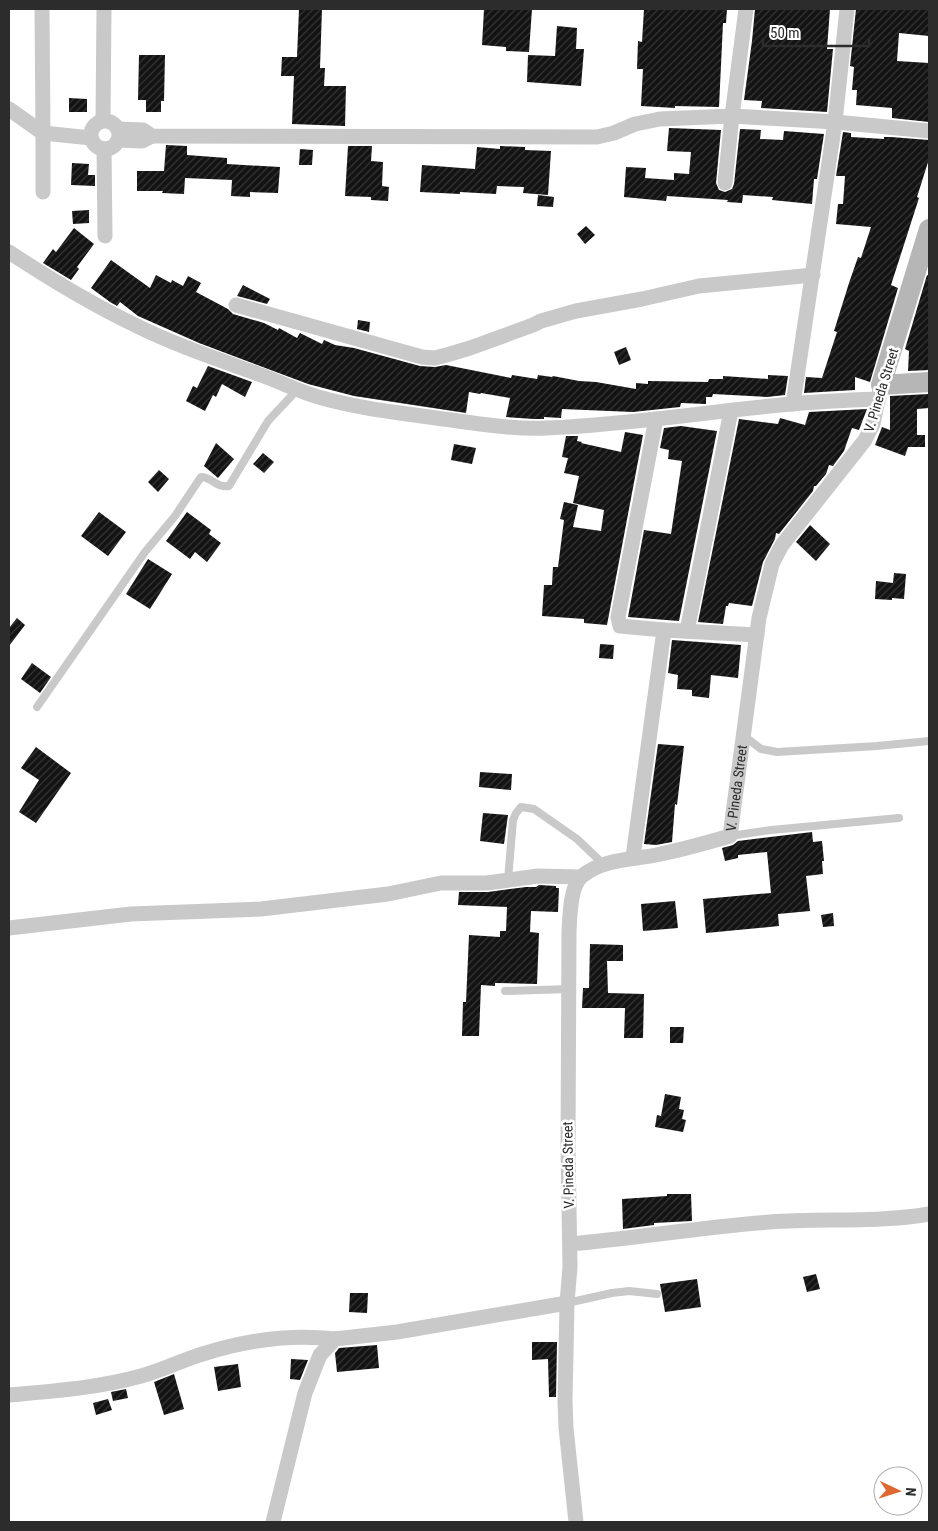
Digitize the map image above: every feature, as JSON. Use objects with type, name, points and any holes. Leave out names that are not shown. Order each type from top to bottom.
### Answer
[{"type":"street","points":[[42,9],[43,192]]},
{"type":"street","points":[[104,9],[104,120]]},
{"type":"street","points":[[725,183],[746,9]]},
{"type":"street","points":[[792,404],[835,122],[847,9]]},
{"type":"street","points":[[9,109],[44,132],[91,138]]},
{"type":"street","points":[[118,135],[142,142],[152,136],[597,137],[614,133],[635,124],[660,119],[732,116],[835,122],[929,131]]},
{"type":"street","points":[[104,120],[115,124],[118,135],[115,146],[110,149],[104,149],[98,148],[93,144],[91,132],[93,126],[104,120]]},
{"type":"street","points":[[104,149],[105,236]]},
{"type":"street","name":"V. Pineda Street","points":[[576,1522],[566,1428],[567,1303],[570,1244],[568,1148],[570,907],[574,891],[581,876],[601,865],[633,857],[661,854],[730,836],[759,618],[772,564],[782,546],[865,440],[873,424],[880,392],[929,229]]},
{"type":"street","points":[[9,252],[55,282],[137,326],[211,357],[323,399],[405,414],[524,428],[546,428],[656,419],[792,404],[880,392],[929,382]]},
{"type":"street","points":[[236,305],[415,355],[435,358],[470,348],[533,325],[541,320],[592,307],[642,299],[699,286],[813,275]]},
{"type":"street","points":[[686,631],[731,411]]},
{"type":"street","points":[[656,419],[618,618],[620,626],[757,635]]},
{"type":"street","points":[[633,857],[664,630]]},
{"type":"street","points":[[9,928],[131,914],[261,909],[388,894],[441,883],[487,882],[538,876],[581,876]]},
{"type":"street","points":[[570,1244],[620,1240],[748,1224],[929,1214]]},
{"type":"street","points":[[9,1395],[112,1383],[239,1344],[284,1338],[317,1337],[335,1339],[407,1330],[567,1303]]},
{"type":"street","points":[[273,1522],[305,1394],[320,1355],[335,1339]]},
{"type":"lane","points":[[37,707],[145,552],[175,516],[201,477],[206,477],[222,487],[230,486],[268,421],[297,390]]},
{"type":"lane","points":[[744,736],[761,749],[777,752],[929,741]]},
{"type":"lane","points":[[508,880],[513,820],[516,812],[521,807],[534,809],[577,839],[598,859],[601,865]]},
{"type":"lane","points":[[730,836],[771,830],[899,818]]},
{"type":"lane","points":[[505,991],[569,989]]},
{"type":"lane","points":[[567,1303],[629,1291],[657,1294]]},
{"type":"building","points":[[299,9],[322,9],[320,68],[325,68],[324,86],[346,86],[345,126],[292,124],[294,76],[281,76],[282,57],[297,57]]},
{"type":"building","points":[[484,9],[532,9],[529,52],[506,51],[506,47],[482,45]]},
{"type":"building","points":[[644,9],[727,9],[726,23],[723,23],[719,107],[675,106],[675,108],[641,106],[643,69],[637,69],[638,41],[642,42]]},
{"type":"building","points":[[755,9],[830,9],[827,49],[833,49],[827,112],[761,108],[762,101],[744,100]]},
{"type":"building","points":[[856,9],[929,9],[929,36],[899,33],[897,61],[929,63],[929,122],[892,118],[892,108],[856,105],[857,90],[852,90],[854,67],[850,66]]},
{"type":"building","points":[[557,26],[577,28],[576,49],[584,49],[581,86],[527,82],[528,55],[555,56]]},
{"type":"building","points":[[139,55],[165,55],[164,101],[161,101],[161,112],[146,112],[146,100],[138,100]]},
{"type":"building","points":[[69,98],[87,99],[87,112],[69,112]]},
{"type":"building","points":[[669,128],[721,130],[716,183],[719,190],[725,192],[732,189],[734,184],[740,129],[761,130],[760,139],[783,140],[784,131],[824,134],[817,179],[814,179],[812,204],[772,200],[773,197],[743,195],[742,203],[727,202],[728,200],[667,196],[666,201],[624,197],[626,167],[646,168],[645,178],[674,180],[674,173],[689,174],[691,152],[667,151]]},
{"type":"building","points":[[843,132],[851,133],[851,137],[884,139],[884,137],[891,137],[929,140],[929,159],[917,197],[919,198],[891,285],[898,288],[870,382],[855,377],[855,390],[804,393],[806,377],[822,378],[837,332],[834,331],[849,283],[858,257],[861,258],[871,227],[836,224],[838,204],[843,204],[845,176],[836,176]]},
{"type":"building","points":[[166,145],[187,146],[187,155],[227,158],[227,164],[280,167],[278,193],[250,192],[250,197],[231,196],[232,180],[185,178],[184,194],[162,193],[163,191],[137,191],[137,171],[164,171]]},
{"type":"building","points":[[348,146],[372,146],[371,161],[383,162],[382,186],[389,187],[388,201],[371,200],[371,197],[345,196]]},
{"type":"building","points":[[500,146],[525,147],[525,150],[551,151],[548,195],[523,193],[524,187],[497,186],[496,194],[420,192],[422,165],[475,169],[477,147],[500,149]]},
{"type":"building","points":[[300,149],[313,150],[312,165],[299,165]]},
{"type":"building","points":[[72,163],[89,164],[88,175],[95,175],[95,186],[71,185]]},
{"type":"building","points":[[538,195],[554,197],[553,207],[537,206]]},
{"type":"building","points":[[89,210],[89,223],[73,224],[72,211]]},
{"type":"building","points":[[586,226],[595,235],[585,244],[577,234]]},
{"type":"building","points":[[74,228],[94,244],[77,267],[79,269],[71,280],[43,263],[53,249],[56,252]]},
{"type":"building","points":[[111,260],[150,288],[156,275],[171,283],[172,280],[183,286],[188,276],[201,283],[196,292],[228,309],[233,314],[264,323],[278,330],[279,328],[297,338],[300,333],[322,344],[324,340],[335,345],[354,348],[420,366],[435,367],[446,365],[511,378],[512,375],[537,379],[538,375],[553,376],[636,389],[636,383],[648,384],[648,381],[708,382],[709,379],[723,379],[723,376],[768,379],[768,375],[788,376],[785,395],[767,397],[713,394],[712,397],[706,397],[706,404],[681,403],[680,407],[633,412],[562,409],[561,418],[544,417],[544,419],[506,417],[510,398],[481,393],[469,392],[466,413],[354,396],[308,384],[199,343],[138,316],[120,302],[117,306],[91,288]]},
{"type":"building","points":[[927,275],[929,276],[929,370],[908,371],[909,351],[905,349]]},
{"type":"building","points":[[243,285],[270,299],[267,304],[237,296]]},
{"type":"building","points":[[358,320],[370,322],[369,332],[357,329]]},
{"type":"building","points":[[626,347],[631,360],[619,365],[614,352]]},
{"type":"building","points":[[208,366],[252,382],[245,397],[222,384],[216,397],[213,395],[205,411],[186,401],[193,386],[197,388]]},
{"type":"building","points":[[929,394],[929,408],[917,409],[917,435],[925,435],[925,447],[908,447],[905,456],[875,445],[882,427],[890,430],[890,396]]},
{"type":"building","points":[[867,409],[859,430],[852,428],[844,451],[833,466],[829,465],[826,474],[814,486],[813,491],[779,534],[776,533],[775,539],[763,562],[752,606],[729,603],[726,606],[723,624],[698,622],[739,419],[778,424],[780,418],[805,425],[809,412]]},
{"type":"building","points":[[681,426],[717,431],[679,621],[628,617],[644,530],[671,534],[682,461],[668,459],[669,450],[660,448],[664,428]]},
{"type":"building","points":[[625,432],[643,435],[607,625],[584,623],[584,619],[542,616],[544,585],[552,585],[553,567],[558,567],[564,520],[560,519],[564,502],[578,505],[573,527],[601,531],[604,510],[573,503],[579,476],[564,473],[568,458],[562,457],[566,436],[578,436],[577,441],[581,443],[621,452]]},
{"type":"building","points":[[216,443],[234,459],[218,478],[204,466]]},
{"type":"building","points":[[454,444],[476,448],[472,464],[451,460]]},
{"type":"building","points":[[263,453],[274,462],[264,473],[253,464]]},
{"type":"building","points":[[159,470],[169,479],[158,492],[148,482]]},
{"type":"building","points":[[99,512],[126,532],[108,556],[81,536]]},
{"type":"building","points":[[187,512],[211,530],[209,534],[221,543],[207,562],[195,552],[190,559],[166,541]]},
{"type":"building","points":[[810,525],[830,544],[816,561],[796,542]]},
{"type":"building","points":[[148,559],[172,574],[150,609],[126,594]]},
{"type":"building","points":[[894,573],[906,574],[904,599],[875,599],[876,581],[893,583]]},
{"type":"building","points":[[17,618],[25,625],[9,646],[9,628]]},
{"type":"building","points":[[672,640],[741,645],[738,678],[711,675],[709,698],[692,696],[692,690],[677,689],[678,675],[668,673]]},
{"type":"building","points":[[600,644],[614,645],[613,659],[599,658]]},
{"type":"building","points":[[32,663],[51,677],[40,693],[21,679]]},
{"type":"building","points":[[658,744],[684,746],[677,805],[675,804],[672,842],[656,845],[644,844]]},
{"type":"building","points":[[36,747],[71,773],[36,823],[19,812],[39,780],[21,768]]},
{"type":"building","points":[[480,772],[512,774],[511,790],[479,787]]},
{"type":"building","points":[[483,813],[508,815],[504,844],[480,841]]},
{"type":"building","points":[[812,832],[813,842],[822,841],[824,861],[822,861],[823,874],[806,876],[810,911],[778,914],[779,926],[706,933],[703,899],[771,893],[767,852],[738,855],[738,858],[725,861],[722,848],[733,845],[738,841]]},
{"type":"building","points":[[539,885],[556,886],[556,888],[559,888],[558,912],[531,911],[530,932],[539,933],[537,984],[495,983],[495,986],[481,985],[479,1036],[462,1036],[463,1002],[466,1002],[469,935],[500,937],[500,931],[506,931],[507,907],[458,905],[459,892],[488,892],[536,887]]},
{"type":"building","points":[[675,901],[678,928],[643,931],[641,904]]},
{"type":"building","points":[[833,913],[834,926],[823,927],[821,915]]},
{"type":"building","points":[[590,944],[623,945],[623,961],[607,961],[608,993],[644,994],[643,1038],[624,1038],[625,1008],[582,1008],[583,988],[589,988]]},
{"type":"building","points":[[670,1027],[684,1027],[683,1043],[670,1043]]},
{"type":"building","points":[[665,1094],[681,1097],[679,1109],[684,1110],[682,1119],[686,1120],[683,1132],[655,1127],[657,1115],[661,1116]]},
{"type":"building","points":[[667,1194],[691,1194],[692,1221],[654,1223],[654,1225],[623,1229],[622,1199],[667,1196]]},
{"type":"building","points":[[816,1274],[820,1289],[807,1292],[803,1277]]},
{"type":"building","points":[[697,1279],[701,1307],[665,1312],[660,1284]]},
{"type":"building","points":[[350,1293],[368,1293],[367,1313],[349,1312]]},
{"type":"building","points":[[532,1342],[557,1342],[556,1397],[549,1397],[548,1359],[532,1360]]},
{"type":"building","points":[[377,1345],[379,1368],[337,1372],[335,1353],[339,1348]]},
{"type":"building","points":[[291,1359],[308,1360],[300,1380],[290,1379]]},
{"type":"building","points":[[238,1364],[241,1387],[218,1391],[214,1367]]},
{"type":"building","points":[[174,1374],[184,1409],[164,1415],[154,1382]]},
{"type":"building","points":[[126,1389],[128,1398],[113,1401],[111,1392]]},
{"type":"building","points":[[108,1399],[112,1410],[96,1415],[93,1403]]}]
